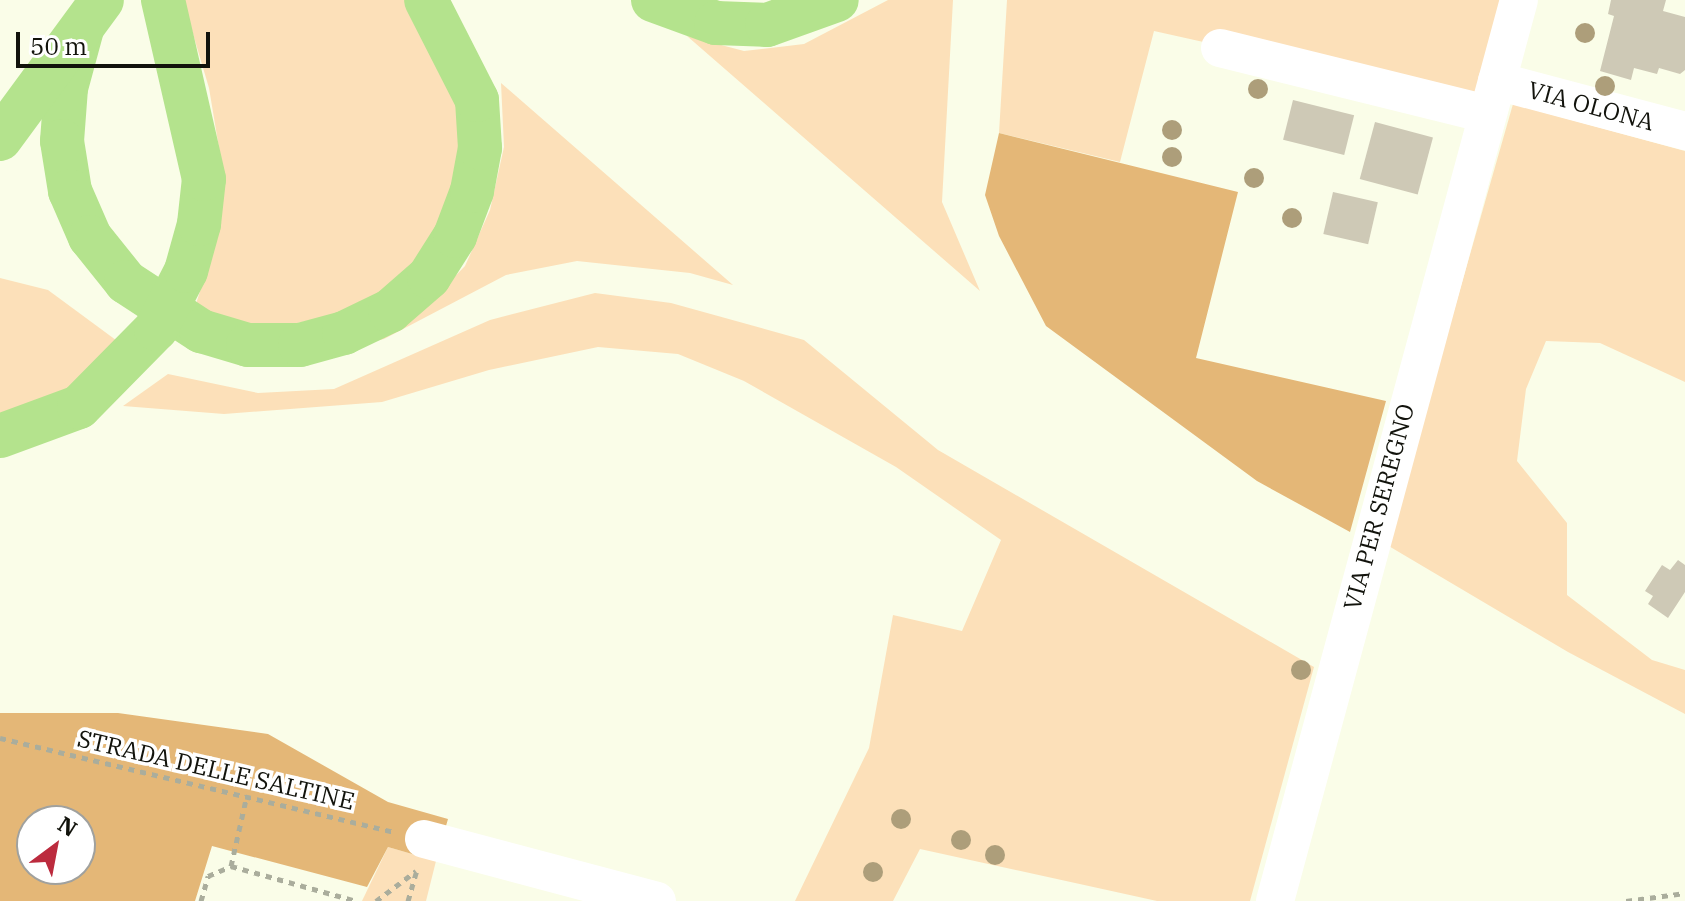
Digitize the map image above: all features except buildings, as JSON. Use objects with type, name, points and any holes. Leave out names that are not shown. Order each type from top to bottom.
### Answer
[{"type":"highway","points":[[0,436],[79,407],[156,329],[186,271],[204,179],[163,0]]},
{"type":"highway","points":[[92,15],[66,88],[62,141],[70,191],[90,237],[126,282],[201,331],[248,345],[300,345],[344,333],[390,311],[429,277],[455,236],[480,148],[477,100],[426,0]]},
{"type":"highway","points":[[653,0],[716,23],[767,25],[837,0]]},
{"type":"highway","points":[[0,139],[92,15]]},
{"type":"street","name":"VIA PER SEREGNO","points":[[1275,901],[1438,284],[1519,0]]},
{"type":"street","points":[[1220,48],[1492,98]]},
{"type":"street","name":"VIA OLONA","points":[[1492,98],[1685,131]]},
{"type":"street","points":[[424,839],[600,894],[657,901]]},
{"type":"path","name":"STRADA DELLE SALTINE","points":[[0,738],[424,839]]},
{"type":"path","points":[[231,866],[247,795]]},
{"type":"path","points":[[201,901],[208,876],[231,866],[356,901]]},
{"type":"path","points":[[376,901],[417,870],[408,901]]},
{"type":"path","points":[[1626,901],[1685,893]]},
{"type":"shaded area","points":[[183,0],[415,0],[468,120],[439,238],[363,309],[265,330],[194,310],[218,236],[221,160],[209,88]]},
{"type":"shaded area","points":[[888,0],[953,0],[942,202],[980,291],[687,36],[744,51],[804,44]]},
{"type":"shaded area","points":[[1007,0],[1503,0],[1477,103],[1154,31],[1120,162],[999,133]]},
{"type":"shaded area","points":[[501,83],[733,285],[690,273],[577,261],[506,275],[384,339],[334,351],[424,308],[465,266],[490,210],[504,147]]},
{"type":"shaded area","points":[[1513,104],[1685,151],[1685,382],[1600,343],[1546,341],[1526,389],[1517,461],[1567,523],[1567,595],[1652,660],[1685,670],[1685,714],[1568,652],[1387,545]]},
{"type":"shaded area","points":[[999,133],[1238,192],[1196,358],[1386,401],[1350,532],[1257,481],[1046,326],[999,236],[985,195]]},
{"type":"shaded area","points":[[0,278],[48,290],[124,346],[95,375],[0,421]]},
{"type":"shaded area","points":[[595,293],[671,303],[804,340],[938,450],[1314,667],[1250,901],[1157,901],[920,849],[893,901],[795,901],[869,748],[893,615],[962,631],[1001,540],[896,467],[744,381],[678,354],[598,347],[489,370],[382,402],[224,414],[123,406],[168,374],[258,393],[334,389],[490,320]]},
{"type":"shaded area","points":[[0,713],[118,713],[268,734],[388,802],[448,819],[436,861],[388,847],[367,887],[212,846],[195,901],[0,901]]},
{"type":"shaded area","points":[[388,847],[436,861],[426,901],[362,901]]}]
